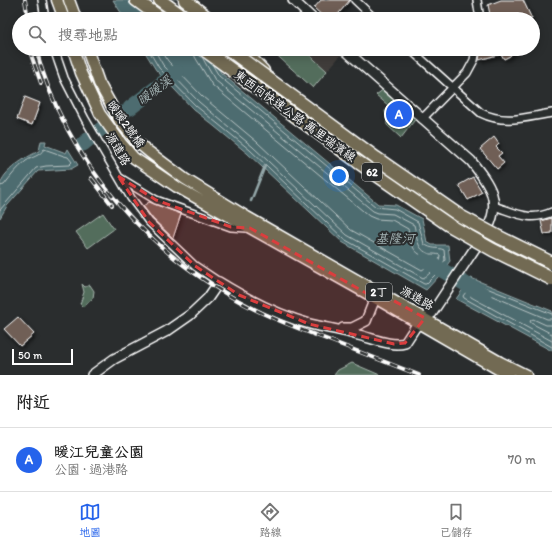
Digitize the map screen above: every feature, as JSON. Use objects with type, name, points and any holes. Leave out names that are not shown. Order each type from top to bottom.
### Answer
[{"type":"highway","points":[[136,0],[152,12]]},
{"type":"highway","points":[[160,0],[176,12]]},
{"type":"highway","points":[[186,0],[201,12]]},
{"type":"highway","name":"東西向快速公路 萬里瑞濱線","points":[[213,56],[358,162],[444,221],[493,250],[552,279]]},
{"type":"highway","name":"東西向快速公路 萬里瑞濱線","points":[[238,56],[376,158],[460,216],[552,263]]},
{"type":"highway","points":[[249,56],[271,80]]},
{"type":"main road","points":[[57,0],[61,12]]},
{"type":"main road","points":[[69,0],[73,12]]},
{"type":"main road","name":"暖暖2號橋","points":[[75,56],[81,74],[100,114],[134,158],[177,187],[230,212]]},
{"type":"main road","name":"暖暖2號橋","points":[[89,56],[99,83],[120,121],[138,143],[230,212]]},
{"type":"main road","name":"源遠路","points":[[230,212],[250,228],[376,295],[425,318],[500,362],[526,375]]},
{"type":"main road","name":"源遠路","points":[[230,212],[376,295]]},
{"type":"main road","name":"源遠路","points":[[425,318],[508,375]]},
{"type":"street","points":[[42,0],[44,12]]},
{"type":"street","points":[[293,0],[306,12]]},
{"type":"street","points":[[355,0],[368,12]]},
{"type":"street","points":[[478,0],[479,12]]},
{"type":"street","name":"源遠路","points":[[56,56],[64,78],[85,119],[118,176],[156,200],[231,227],[250,228]]},
{"type":"street","points":[[118,176],[131,198],[149,222],[196,266],[239,295],[284,315],[309,324],[334,328],[394,344],[405,343],[425,318],[482,238],[492,219],[494,197],[475,165],[352,56]]},
{"type":"street","points":[[418,56],[481,113],[490,117],[501,120],[552,113]]},
{"type":"street","points":[[422,119],[468,73],[475,56]]},
{"type":"street","points":[[494,206],[530,217],[542,217],[552,212]]},
{"type":"street","points":[[482,238],[552,269]]},
{"type":"street","points":[[92,375],[114,358],[168,331],[190,315],[208,298],[219,282]]},
{"type":"street","points":[[334,328],[352,328],[366,321],[376,295]]},
{"type":"highlighted area","points":[[118,176],[156,200],[231,227],[250,228],[375,298],[378,292],[425,318],[405,343],[394,344],[309,324],[239,295],[195,266],[149,222]]},
{"type":"shaded area","points":[[311,56],[340,56],[327,71]]},
{"type":"green space","points":[[278,56],[311,56],[327,71],[313,88]]},
{"type":"green space","points":[[384,89],[417,117],[401,138],[387,125],[385,111],[389,106],[376,95]]},
{"type":"green space","points":[[103,213],[114,229],[88,248],[76,232]]},
{"type":"green space","points":[[82,284],[85,287],[90,285],[94,291],[93,298],[83,307],[80,304],[84,292]]},
{"type":"green space","points":[[352,363],[380,375],[334,375],[338,370]]},
{"type":"water","points":[[113,0],[182,0],[188,12],[121,12]]},
{"type":"water","name":"基隆河","points":[[147,56],[212,56],[221,73],[378,204],[396,205],[422,219],[427,242],[432,245],[448,245],[450,261],[426,290],[342,242],[247,153],[193,109],[156,70]]},
{"type":"water","points":[[41,141],[46,141],[45,145],[66,153],[68,149],[78,165],[71,169],[38,171],[7,206],[0,218],[0,186],[2,180],[15,165],[39,151]]},
{"type":"water","points":[[471,278],[552,311],[552,351],[456,299]]},
{"type":"pier","points":[[131,0],[184,0],[190,12],[147,12]]},
{"type":"building","points":[[321,0],[350,0],[340,12],[318,12],[314,8]]},
{"type":"building","points":[[501,0],[523,0],[529,12],[490,12],[488,5]]},
{"type":"building","points":[[480,56],[494,56],[479,60]]},
{"type":"building","points":[[502,56],[510,56],[504,59]]},
{"type":"building","points":[[25,97],[40,103],[32,125],[17,119]]},
{"type":"building","points":[[494,137],[499,144],[496,147],[502,153],[498,156],[504,163],[497,169],[480,149]]},
{"type":"building","points":[[473,177],[482,192],[468,200],[459,185]]},
{"type":"building","points":[[149,202],[181,214],[173,238],[153,219],[143,206]]},
{"type":"building","points":[[552,218],[552,233],[544,234],[541,221]]},
{"type":"building","points":[[18,317],[34,334],[20,346],[4,329]]},
{"type":"waterway","name":"暖暖溪","points":[[130,108],[177,72]]},
{"type":"waterway","name":"暖暖溪","points":[[100,130],[123,113]]},
{"type":"waterway","name":"暖暖溪","points":[[83,144],[89,139]]},
{"type":"waterway","points":[[251,201],[265,166]]},
{"type":"waterway","name":"基隆河","points":[[425,260],[484,295]]},
{"type":"railway","points":[[25,0],[27,12]]},
{"type":"railway","points":[[31,56],[41,83]]},
{"type":"railway","points":[[38,56],[50,91],[68,131],[91,168],[118,203],[148,235],[182,263],[218,289],[256,310],[281,322],[419,375]]},
{"type":"railway","points":[[91,178],[112,205]]},
{"type":"place","name":"暖江兒童公園","points":[[399,114]]}]
